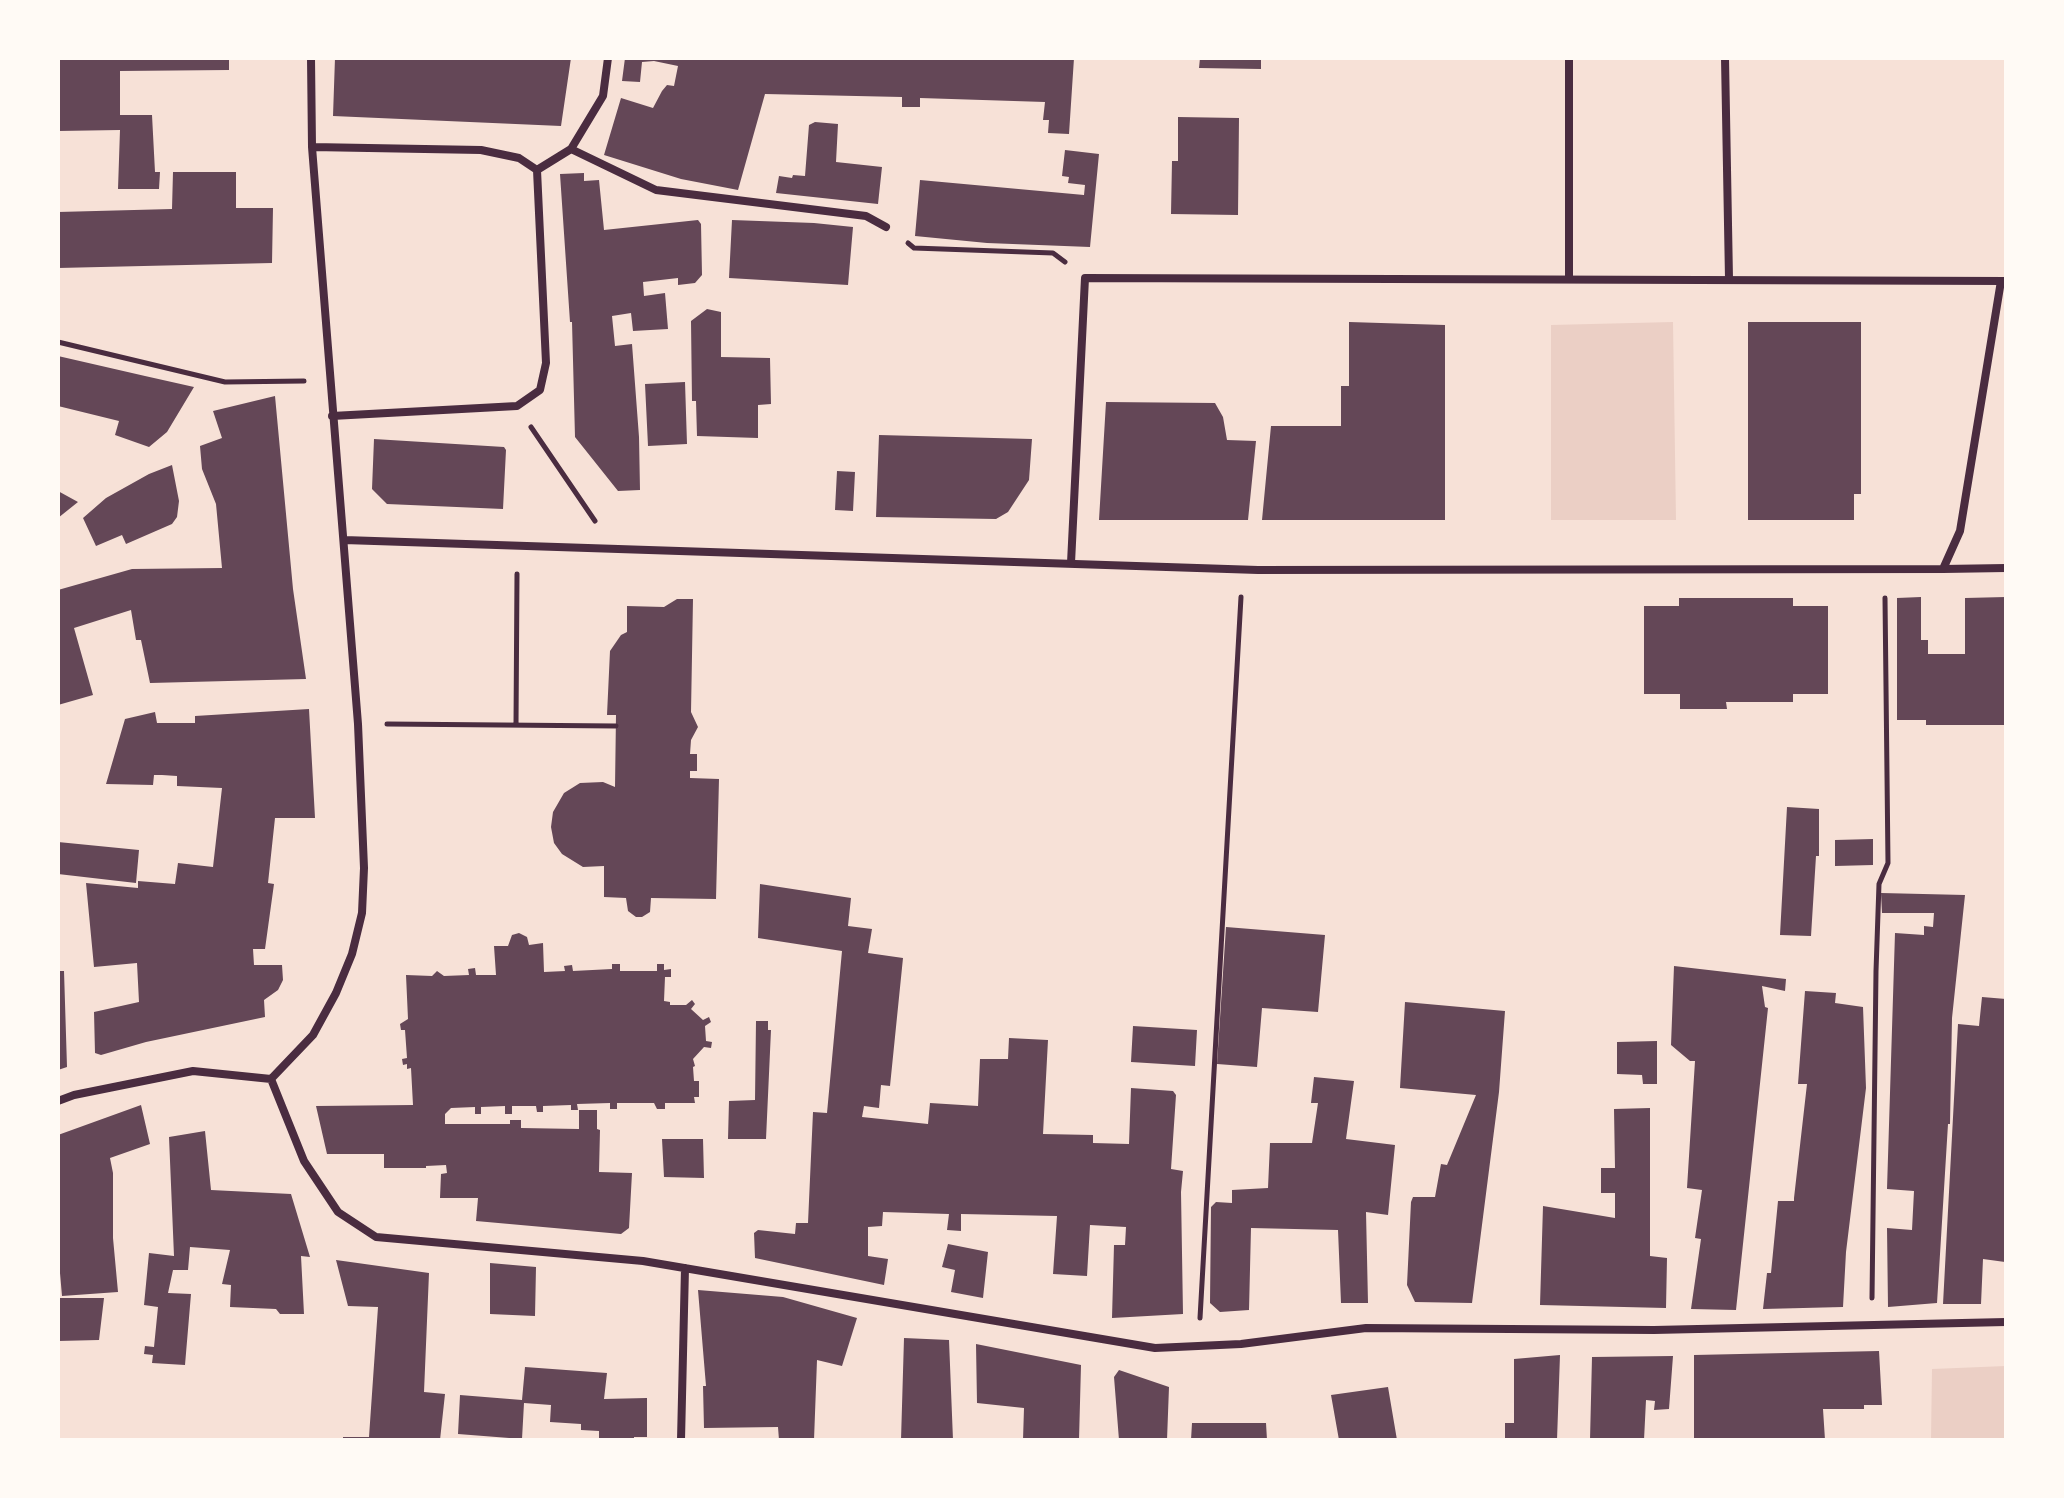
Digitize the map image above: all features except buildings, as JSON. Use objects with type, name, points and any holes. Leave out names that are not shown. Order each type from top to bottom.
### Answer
[{"type":"street","points":[[271,1079],[313,1035],[336,993],[352,954],[362,913],[364,868],[358,724],[312,147],[311,58]]},
{"type":"street","points":[[537,170],[571,149],[603,96],[608,58]]},
{"type":"street","points":[[1569,58],[1569,279]]},
{"type":"street","points":[[1725,58],[1729,279]]},
{"type":"street","points":[[312,147],[481,150],[519,158],[537,170]]},
{"type":"street","points":[[571,149],[656,190],[866,216],[886,227]]},
{"type":"street","points":[[332,416],[517,406],[540,390],[546,363],[537,170]]},
{"type":"street","points":[[1071,563],[1085,278],[2003,281],[1960,531],[1943,569]]},
{"type":"street","points":[[344,540],[1244,569],[2006,568]]},
{"type":"street","points":[[58,1101],[193,1071],[271,1079]]},
{"type":"street","points":[[271,1079],[304,1161],[338,1212],[376,1237],[643,1261],[1155,1348],[1241,1344],[1366,1328],[1654,1330],[2006,1322]]},
{"type":"street","points":[[681,1440],[685,1268]]},
{"type":"path","points":[[886,227],[914,248],[1053,253],[1085,278]]},
{"type":"path","points":[[58,342],[225,382],[329,380]]},
{"type":"path","points":[[517,406],[613,548]]},
{"type":"path","points":[[516,725],[517,546]]},
{"type":"path","points":[[1198,1347],[1244,569]]},
{"type":"path","points":[[1872,1325],[1879,884],[1888,863],[1884,569]]},
{"type":"path","points":[[358,724],[616,726]]},
{"type":"shaded area","points":[[1673,322],[1676,520],[1551,520],[1551,325]]},
{"type":"shaded area","points":[[2006,1366],[2006,1440],[1931,1440],[1932,1369]]}]
